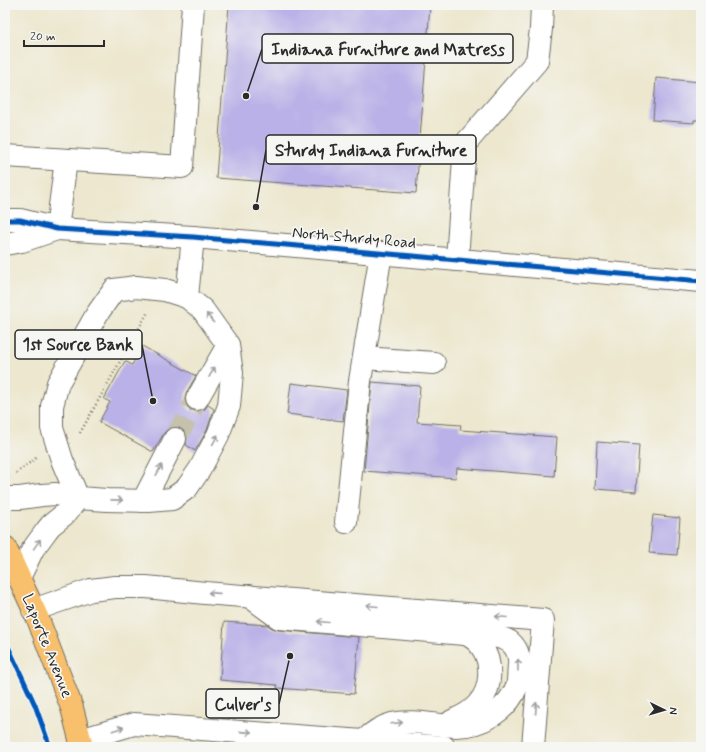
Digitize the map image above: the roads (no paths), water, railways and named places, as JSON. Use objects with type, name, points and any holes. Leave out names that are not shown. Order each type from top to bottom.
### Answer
[{"type":"main road","name":"Laporte Avenue","points":[[5,548],[33,610],[72,708],[81,744]]},
{"type":"street","points":[[5,156],[182,167],[193,5]]},
{"type":"street","points":[[457,260],[465,144],[536,61],[542,29],[542,5]]},
{"type":"street","points":[[57,230],[66,160]]},
{"type":"street","name":"North Sturdy Road","points":[[5,220],[20,220],[57,230],[193,237],[701,280]]},
{"type":"street","name":"North Sturdy Road","points":[[5,244],[22,241],[57,230]]},
{"type":"street","points":[[187,297],[193,237]]},
{"type":"street","points":[[346,522],[360,381],[381,254]]},
{"type":"street","points":[[5,498],[56,494],[78,498],[143,501],[172,499],[187,488],[218,435],[229,406],[232,373],[228,344],[203,310],[187,297],[164,290],[136,287],[114,290],[96,314],[58,383],[52,406],[52,428],[62,460],[78,498]]},
{"type":"street","points":[[197,399],[228,344]]},
{"type":"street","points":[[364,358],[434,363]]},
{"type":"street","points":[[143,501],[175,439]]},
{"type":"street","points":[[19,578],[33,549],[46,530],[50,525],[65,514],[78,498]]},
{"type":"street","points":[[33,610],[91,590],[115,587],[146,587],[543,620],[533,747]]},
{"type":"street","points":[[249,596],[279,618],[499,637],[510,642],[517,652],[519,660],[517,685],[510,699],[499,711],[489,718],[473,724],[457,726],[407,722],[393,723],[380,728],[364,741]]},
{"type":"street","points":[[443,725],[466,715],[478,704],[487,691],[489,665],[486,653],[474,638],[466,634]]},
{"type":"street","points":[[81,744],[134,724],[444,747]]},
{"type":"tunnel","points":[[175,439],[197,399]]},
{"type":"place","name":"Indiana Furniture and Matress","points":[[246,96]]},
{"type":"place","name":"Sturdy Indiana Furniture","points":[[256,207]]},
{"type":"place","name":"1st Source Bank","points":[[153,401]]},
{"type":"place","name":"Culver's","points":[[290,656]]}]
